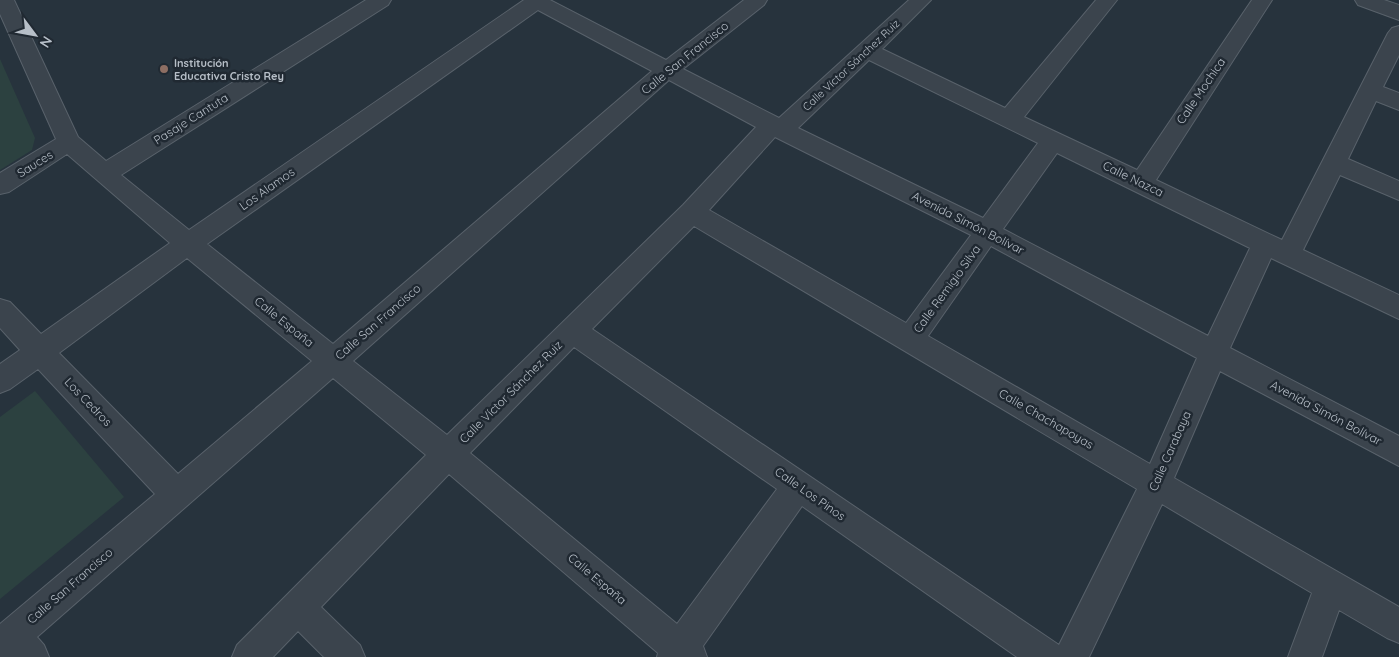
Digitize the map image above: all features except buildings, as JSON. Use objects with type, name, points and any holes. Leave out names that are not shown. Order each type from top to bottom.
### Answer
[{"type":"street","name":"Calle España","points":[[4,0],[8,32],[69,142],[104,174],[188,244],[448,454],[681,654]]},
{"type":"street","name":"Pasaje Cantuta","points":[[104,174],[381,0]]},
{"type":"street","name":"Calle Víctor Sánchez Ruiz","points":[[249,657],[448,454],[777,128],[921,0]]},
{"type":"street","points":[[1009,119],[1107,0]]},
{"type":"street","name":"Calle Mochica","points":[[1141,183],[1262,0]]},
{"type":"street","points":[[1364,0],[1399,13]]},
{"type":"street","name":"Avenida Simón Bolívar","points":[[536,1],[777,128],[987,232],[1399,452]]},
{"type":"street","name":"Los Alamos","points":[[0,380],[188,244],[536,1]]},
{"type":"street","name":"Calle San Francisco","points":[[15,646],[177,495],[667,70],[753,1]]},
{"type":"street","name":"Calle Carabaya","points":[[1071,657],[1156,484],[1214,352],[1277,249],[1334,163],[1399,33]]},
{"type":"street","name":"Calle Nazca","points":[[866,50],[1399,308]]},
{"type":"street","points":[[1370,90],[1399,102]]},
{"type":"street","name":"Calle Remigio Silva","points":[[910,340],[1053,140]]},
{"type":"street","name":"Sauces","points":[[0,185],[69,142]]},
{"type":"street","points":[[1334,163],[1399,191]]},
{"type":"street","name":"Calle Chachapoyas","points":[[692,212],[1399,626]]},
{"type":"street","name":"Los Cedros","points":[[0,310],[177,495]]},
{"type":"street","name":"Calle Los Pinos","points":[[573,331],[1047,657]]},
{"type":"street","points":[[681,654],[798,486]]},
{"type":"street","points":[[1305,657],[1331,587]]},
{"type":"street","points":[[298,608],[348,657]]},
{"type":"green space","points":[[0,59],[35,138],[32,150],[0,170]]},
{"type":"green space","points":[[35,391],[124,497],[0,599],[0,417]]},
{"type":"place","name":"Institución Educativa Cristo Rey","points":[[164,69]]}]
